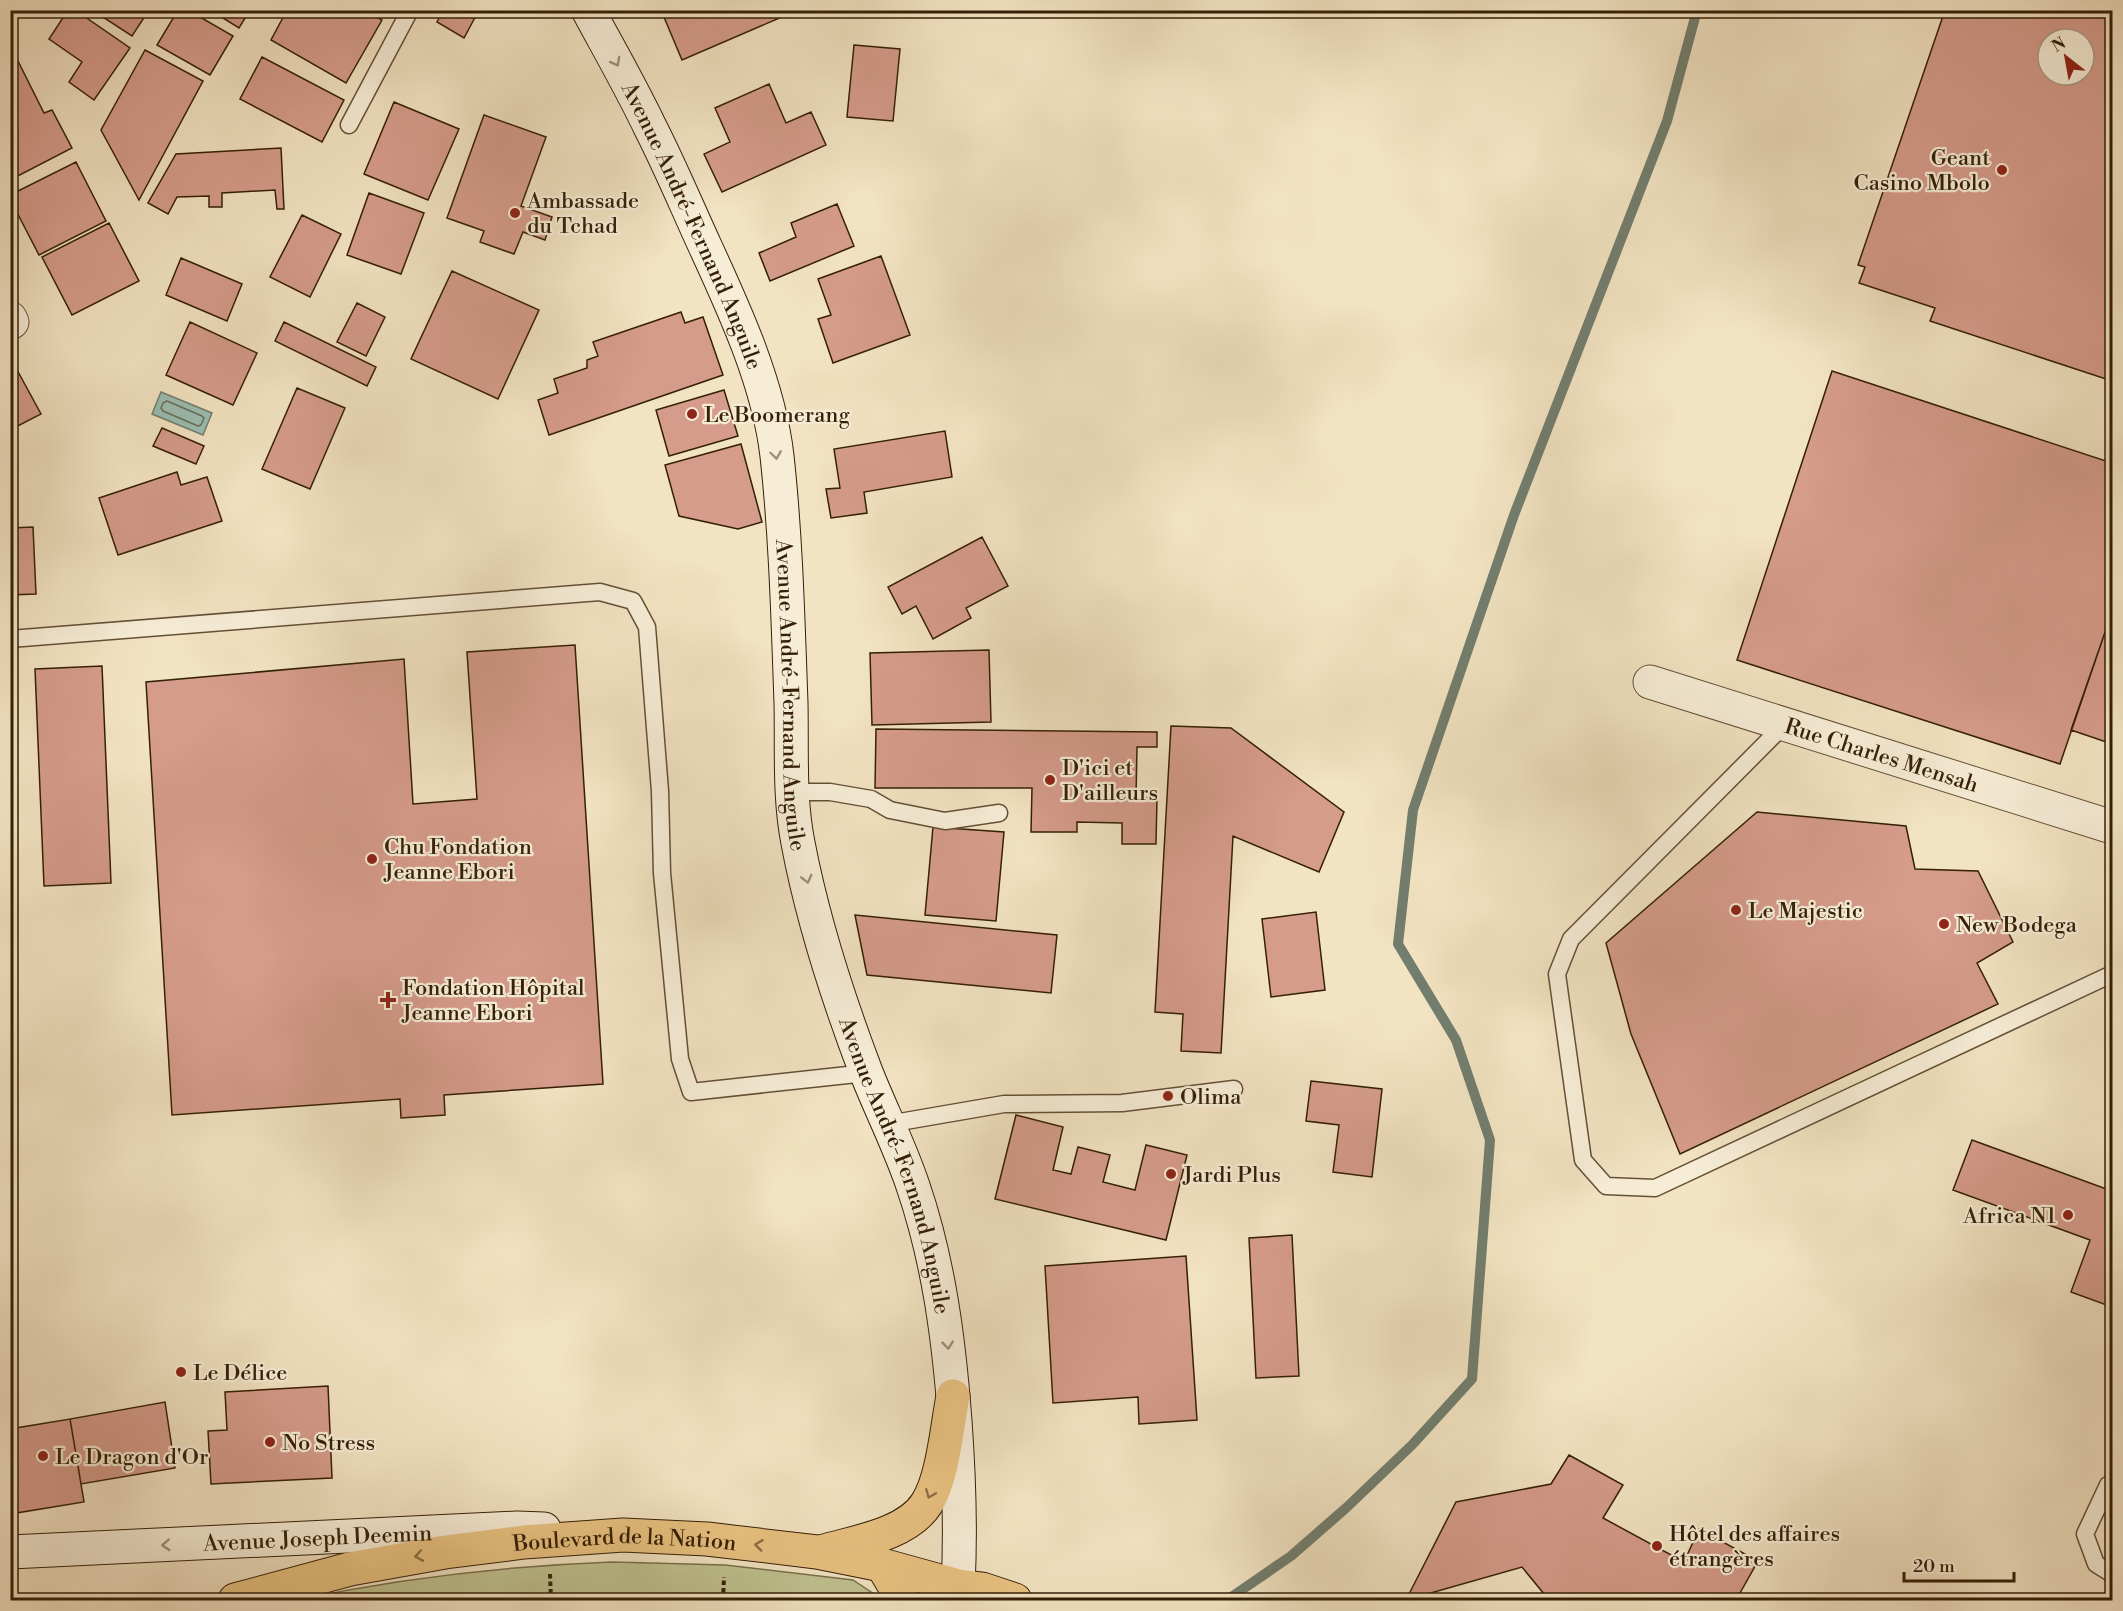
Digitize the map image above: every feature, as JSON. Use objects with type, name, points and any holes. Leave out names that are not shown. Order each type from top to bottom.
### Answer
[{"type":"main road","name":"Avenue André-Fernand Anguile","points":[[588,10],[650,126],[727,294],[748,348],[765,402],[777,452],[787,578],[793,792],[797,841],[847,1018],[866,1073],[913,1184],[929,1242],[943,1309],[953,1396],[960,1516],[958,1593]]},
{"type":"main road","name":"Rue Charles Mensah","points":[[1650,682],[2112,827]]},
{"type":"main road","points":[[817,1552],[883,1534],[904,1524],[919,1513],[927,1503],[936,1480],[953,1396]]},
{"type":"main road","name":"Avenue Joseph Deemin","points":[[10,1552],[517,1528],[623,1534]]},
{"type":"main road","name":"Boulevard de la Nation","points":[[235,1600],[350,1569],[445,1552],[524,1542],[623,1534],[707,1539],[817,1552],[882,1565],[958,1593],[982,1589],[1015,1600]]},
{"type":"main road","points":[[882,1565],[903,1600]]},
{"type":"lane","points":[[349,125],[410,10]]},
{"type":"lane","points":[[10,639],[600,592],[633,601],[647,627],[660,791],[662,873],[677,1036],[680,1059],[691,1092],[866,1073]]},
{"type":"lane","points":[[1785,724],[1570,939],[1557,974],[1583,1160],[1606,1185],[1655,1188],[2112,974]]},
{"type":"lane","points":[[793,792],[830,792],[871,799],[890,810],[945,821],[999,813]]},
{"type":"lane","points":[[888,1124],[1004,1104],[1122,1102],[1234,1089]]},
{"type":"lane","points":[[2112,1483],[2108,1485],[2085,1534],[2096,1564],[2112,1574]]},
{"type":"path","points":[[549,1564],[550,1600]]},
{"type":"path","points":[[723,1600],[725,1565]]},
{"type":"path","points":[[780,1600],[807,1596],[822,1600]]},
{"type":"green space","points":[[612,1562],[725,1565],[853,1580],[874,1594],[878,1600],[297,1600],[375,1585],[454,1574]]},
{"type":"water","points":[[161,392],[212,413],[203,435],[152,414]]},
{"type":"building","points":[[68,10],[75,10],[130,48],[94,100],[69,82],[82,62],[49,39]]},
{"type":"building","points":[[92,10],[149,10],[132,36]]},
{"type":"building","points":[[178,10],[188,10],[233,36],[210,75],[157,45]]},
{"type":"building","points":[[210,10],[250,10],[239,28]]},
{"type":"building","points":[[287,10],[365,10],[382,20],[346,83],[271,40]]},
{"type":"building","points":[[443,10],[479,10],[464,38],[437,22]]},
{"type":"building","points":[[661,10],[798,10],[682,60]]},
{"type":"building","name":"Geant Casino Mbolo","points":[[1945,10],[2112,10],[2112,381],[1930,321],[1935,308],[1859,283],[1865,267],[1858,265]]},
{"type":"building","points":[[854,45],[900,49],[893,121],[847,117]]},
{"type":"building","points":[[145,50],[203,81],[139,200],[101,130]]},
{"type":"building","points":[[13,51],[44,113],[52,110],[72,148],[10,180],[10,52]]},
{"type":"building","points":[[262,57],[344,100],[322,142],[240,99]]},
{"type":"building","points":[[769,84],[786,123],[811,112],[826,145],[722,192],[704,154],[730,142],[715,108]]},
{"type":"building","points":[[394,102],[459,129],[428,200],[364,174]]},
{"type":"building","points":[[484,115],[546,137],[521,206],[552,217],[545,240],[523,232],[514,254],[480,242],[484,231],[447,218]]},
{"type":"building","points":[[281,148],[284,209],[277,209],[275,190],[222,193],[222,207],[209,207],[209,196],[177,197],[168,214],[148,203],[176,154]]},
{"type":"building","points":[[76,162],[106,221],[39,255],[10,195]]},
{"type":"building","points":[[369,193],[424,213],[401,274],[347,255]]},
{"type":"building","points":[[837,204],[854,246],[770,281],[759,253],[796,237],[791,223]]},
{"type":"building","points":[[302,215],[341,234],[310,297],[270,277]]},
{"type":"building","points":[[109,223],[139,281],[72,315],[42,257]]},
{"type":"building","points":[[881,256],[910,335],[833,363],[818,319],[831,315],[818,279]]},
{"type":"building","points":[[181,258],[242,284],[227,321],[166,295]]},
{"type":"building","points":[[452,271],[539,310],[498,399],[411,359]]},
{"type":"building","points":[[357,303],[385,317],[366,356],[337,342]]},
{"type":"building","points":[[681,312],[685,323],[703,317],[723,375],[549,435],[538,400],[558,393],[554,379],[587,368],[587,360],[598,356],[593,342]]},
{"type":"building","points":[[190,322],[257,353],[233,405],[166,375]]},
{"type":"building","points":[[284,322],[376,367],[367,386],[275,341]]},
{"type":"building","points":[[10,357],[41,414],[10,430]]},
{"type":"building","points":[[1832,371],[2112,463],[2112,612],[2060,764],[1737,660]]},
{"type":"building","points":[[297,388],[345,408],[310,489],[262,469]]},
{"type":"building","points":[[724,390],[738,436],[669,456],[656,410]]},
{"type":"building","points":[[162,428],[204,446],[196,464],[153,446]]},
{"type":"building","points":[[945,431],[952,477],[864,492],[867,513],[831,518],[826,489],[840,488],[834,449]]},
{"type":"building","points":[[741,444],[762,522],[738,529],[679,516],[665,465]]},
{"type":"building","points":[[177,472],[181,485],[207,477],[222,521],[118,555],[99,498]]},
{"type":"building","points":[[33,527],[36,594],[10,595],[10,528]]},
{"type":"building","points":[[982,537],[1008,586],[966,608],[971,618],[933,639],[916,606],[902,614],[888,587]]},
{"type":"building","points":[[2112,612],[2112,744],[2071,730]]},
{"type":"building","name":"Chu Fondation Jeanne Ebori","points":[[575,645],[603,1084],[444,1095],[445,1115],[401,1118],[400,1099],[172,1115],[146,682],[404,659],[413,804],[477,799],[467,652]]},
{"type":"building","points":[[989,650],[991,722],[872,725],[870,653]]},
{"type":"building","points":[[102,666],[111,883],[44,886],[35,669]]},
{"type":"building","points":[[1171,726],[1231,728],[1344,812],[1319,872],[1233,836],[1221,1053],[1181,1051],[1183,1014],[1155,1012]]},
{"type":"building","points":[[876,729],[1157,732],[1157,747],[1137,747],[1136,798],[1157,798],[1156,844],[1122,844],[1122,823],[1077,822],[1077,832],[1031,832],[1032,788],[875,788]]},
{"type":"building","points":[[1757,812],[1906,826],[1915,869],[1978,871],[2013,942],[1977,963],[1998,1004],[1680,1154],[1631,1034],[1606,943]]},
{"type":"building","points":[[933,827],[1004,832],[996,921],[925,915]]},
{"type":"building","points":[[1316,912],[1325,990],[1271,997],[1262,919]]},
{"type":"building","points":[[855,915],[1057,935],[1051,993],[867,975]]},
{"type":"building","points":[[1311,1081],[1382,1089],[1372,1177],[1333,1172],[1339,1125],[1306,1121]]},
{"type":"building","points":[[1016,1115],[1063,1127],[1053,1170],[1071,1174],[1078,1147],[1110,1155],[1103,1182],[1135,1190],[1146,1145],[1187,1155],[1166,1240],[995,1199]]},
{"type":"building","name":"Africa N1","points":[[1972,1140],[2112,1191],[2112,1307],[2071,1292],[2090,1240],[1953,1190]]},
{"type":"building","points":[[1292,1235],[1299,1376],[1256,1378],[1249,1238]]},
{"type":"building","points":[[1186,1256],[1197,1420],[1139,1424],[1138,1397],[1053,1403],[1045,1266]]},
{"type":"building","name":"No Stress","points":[[328,1386],[332,1478],[211,1484],[208,1431],[227,1430],[225,1392]]},
{"type":"building","points":[[165,1402],[175,1468],[81,1484],[70,1419]]},
{"type":"building","name":"Le Dragon d'Or","points":[[70,1419],[84,1502],[10,1514],[10,1429]]},
{"type":"building","points":[[1569,1455],[1623,1485],[1603,1518],[1684,1562],[1699,1529],[1758,1561],[1740,1593],[1742,1600],[1549,1600],[1522,1567],[1406,1600],[1456,1502],[1551,1484]]},
{"type":"waterway","points":[[1227,1600],[1291,1556],[1346,1508],[1412,1445],[1472,1379],[1490,1140],[1456,1040],[1398,944],[1413,810],[1514,515],[1667,121],[1697,10]]},
{"type":"place","name":"Geant Casino Mbolo","points":[[2002,170]]},
{"type":"place","name":"Ambassade du Tchad","points":[[515,213]]},
{"type":"place","name":"Le Boomerang","points":[[692,414]]},
{"type":"place","name":"D'ici et D'ailleurs","points":[[1050,780]]},
{"type":"place","name":"Chu Fondation Jeanne Ebori","points":[[372,859]]},
{"type":"place","name":"Le Majestic","points":[[1736,910]]},
{"type":"place","name":"New Bodega","points":[[1944,924]]},
{"type":"place","name":"Fondation Hôpital Jeanne Ebori","points":[[388,1000]]},
{"type":"place","name":"Olima","points":[[1168,1096]]},
{"type":"place","name":"Jardi Plus","points":[[1171,1174]]},
{"type":"place","name":"Africa N1","points":[[2068,1215]]},
{"type":"place","name":"Le Délice","points":[[181,1372]]},
{"type":"place","name":"No Stress","points":[[270,1442]]},
{"type":"place","name":"Le Dragon d'Or","points":[[43,1456]]},
{"type":"place","name":"Hôtel des affaires étrangères","points":[[1657,1546]]}]
